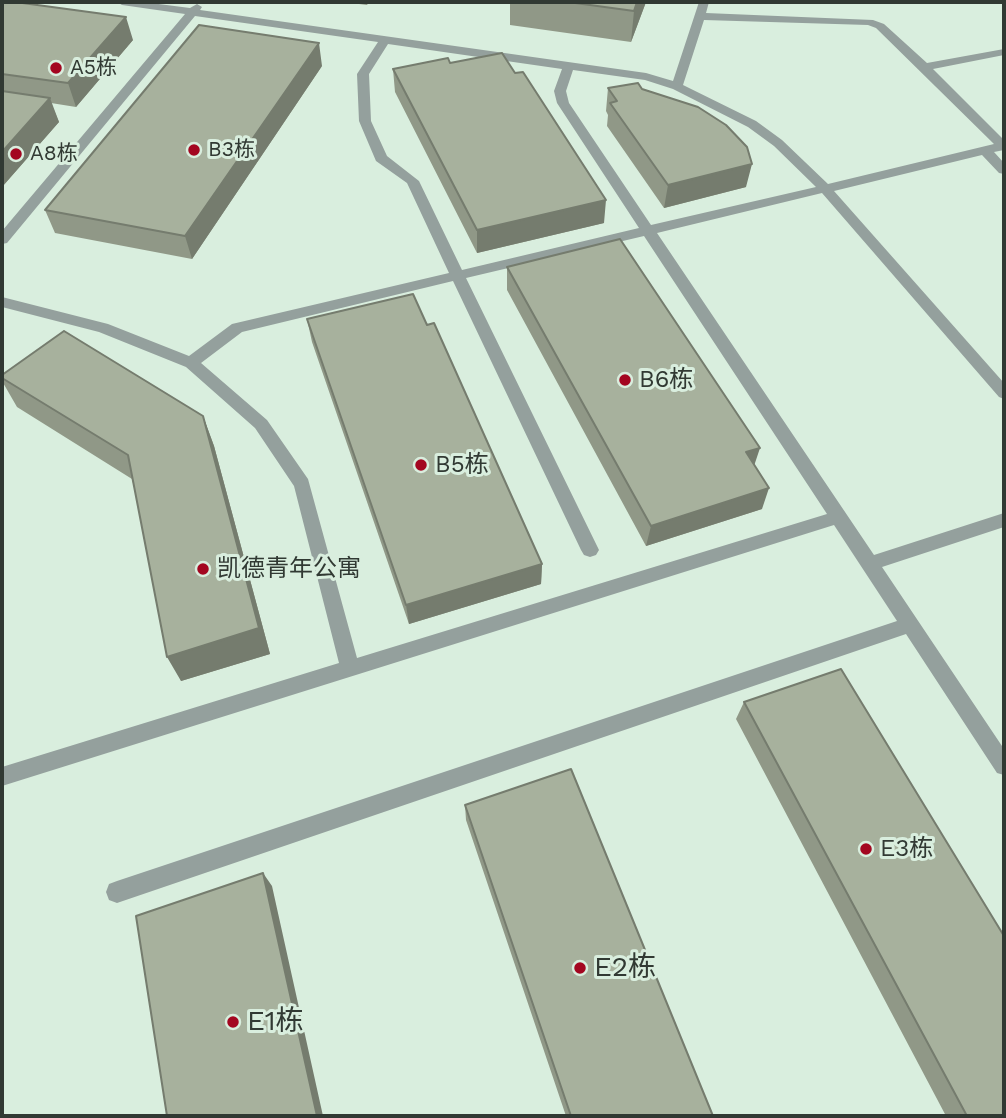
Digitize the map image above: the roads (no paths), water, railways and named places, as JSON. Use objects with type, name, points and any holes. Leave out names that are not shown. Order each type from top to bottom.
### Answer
[{"type":"street","points":[[121,2],[197,7],[386,40],[646,77],[677,86],[752,124],[778,142],[826,191],[1004,393]]},
{"type":"street","points":[[677,86],[704,2]]},
{"type":"street","points":[[2,240],[197,7]]},
{"type":"street","points":[[699,16],[822,14],[880,26],[1004,146]]},
{"type":"street","points":[[386,40],[363,74],[365,121],[381,158],[412,181],[590,550]]},
{"type":"street","points":[[925,67],[1004,52]]},
{"type":"street","points":[[569,66],[560,91],[563,103],[1004,766]]},
{"type":"street","points":[[191,362],[237,328],[826,191],[1004,146]]},
{"type":"street","points":[[985,151],[1004,170]]},
{"type":"street","points":[[2,302],[103,328],[191,362],[261,424],[302,484],[350,668]]},
{"type":"street","points":[[2,777],[838,517]]},
{"type":"street","points":[[869,564],[1004,520]]},
{"type":"street","points":[[117,892],[910,625]]},
{"type":"place","name":"A5栋","points":[[56,68]]},
{"type":"place","name":"B3栋","points":[[194,150]]},
{"type":"place","name":"A8栋","points":[[16,154]]},
{"type":"place","name":"B6栋","points":[[625,380]]},
{"type":"place","name":"B5栋","points":[[421,465]]},
{"type":"place","name":"凯德青年公寓","points":[[203,569]]},
{"type":"place","name":"E3栋","points":[[866,849]]},
{"type":"place","name":"E2栋","points":[[580,968]]},
{"type":"place","name":"E1栋","points":[[233,1022]]}]
